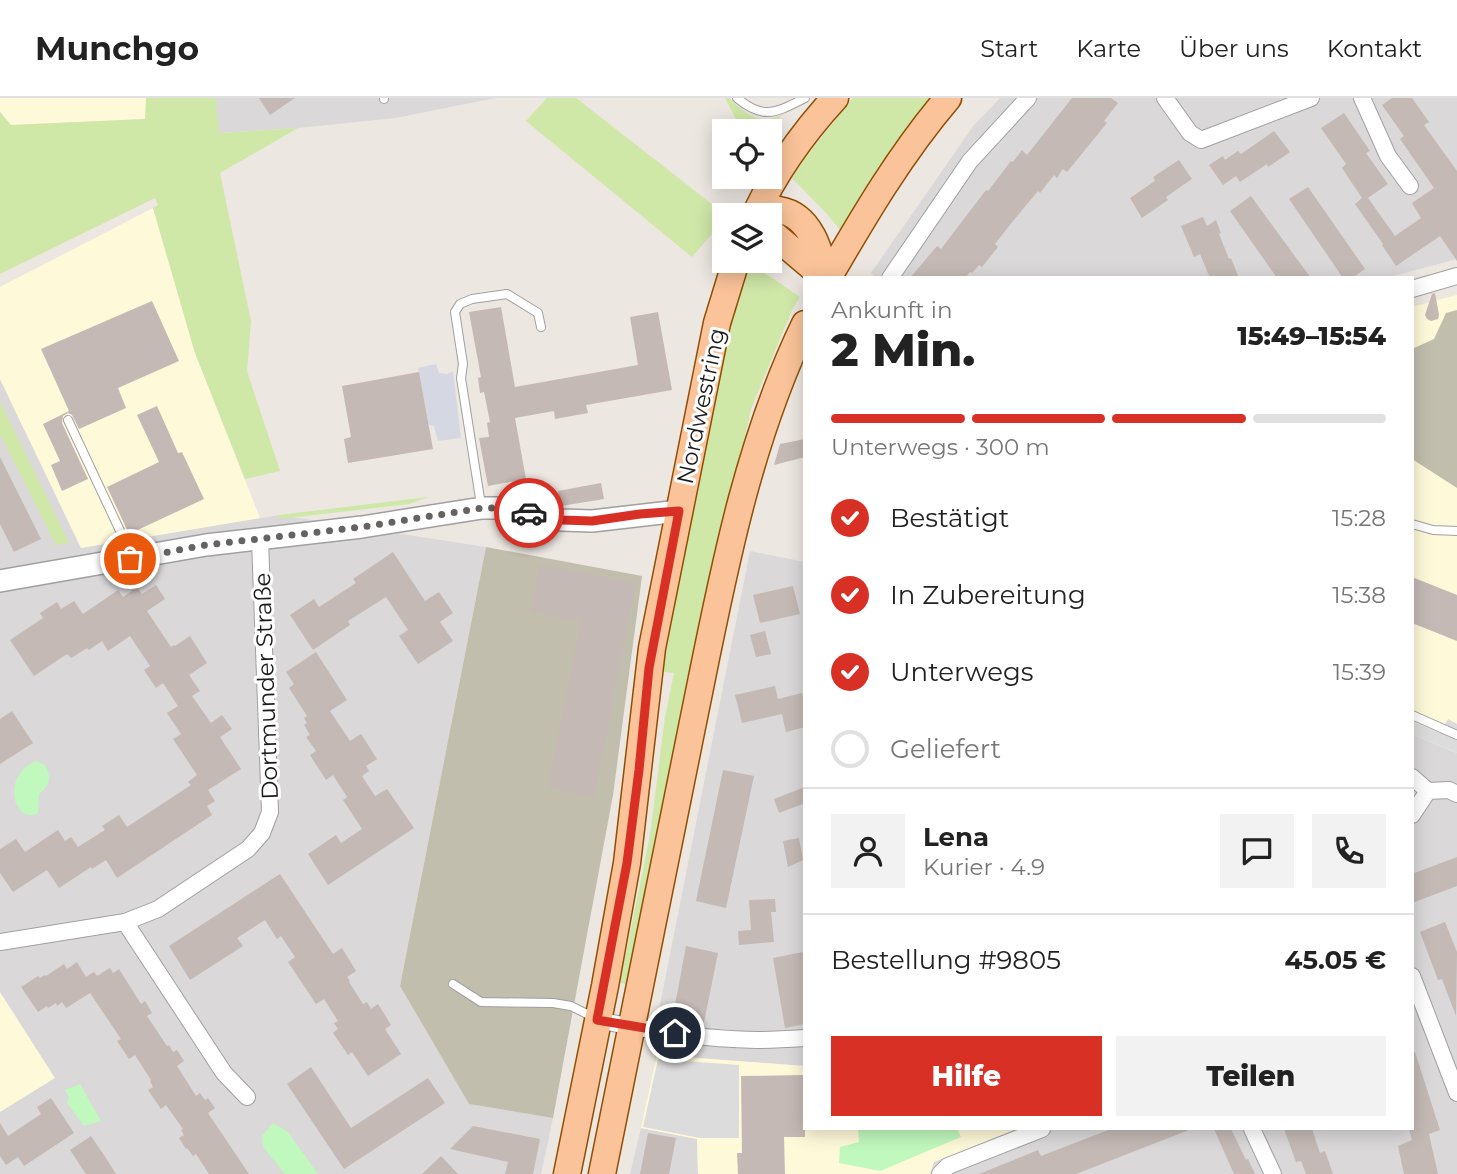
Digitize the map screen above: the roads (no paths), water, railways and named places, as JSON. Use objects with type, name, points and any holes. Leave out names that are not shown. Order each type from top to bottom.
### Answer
[{"type":"main road","points":[[767,203],[782,167],[835,98]]},
{"type":"main road","points":[[827,276],[895,169],[948,98]]},
{"type":"main road","points":[[782,210],[802,223],[817,243],[825,276]]},
{"type":"main road","name":"Nordwestring","points":[[567,1174],[627,863],[650,658],[718,323],[733,273]]},
{"type":"main road","points":[[602,1174],[732,539],[763,429],[803,328]]},
{"type":"street","points":[[891,276],[970,161],[1028,98]]},
{"type":"street","points":[[1165,98],[1190,134],[1201,140],[1311,98]]},
{"type":"street","points":[[1362,98],[1388,156],[1410,186]]},
{"type":"street","points":[[1414,288],[1457,276]]},
{"type":"street","points":[[0,581],[206,545],[362,527],[482,508],[506,508],[562,520],[583,521],[679,511]]},
{"type":"street","name":"Dortmunder Straße","points":[[0,942],[125,922],[158,909],[248,849],[262,833],[270,811],[260,540]]},
{"type":"street","points":[[1414,779],[1428,790],[1449,790],[1457,794]]},
{"type":"street","points":[[1414,812],[1428,790]]},
{"type":"street","points":[[125,922],[224,1073],[247,1097]]},
{"type":"street","points":[[1414,981],[1457,1093]]},
{"type":"street","points":[[597,1020],[675,1033],[757,1040],[803,1038]]},
{"type":"street","points":[[940,1174],[948,1166],[1039,1130]]},
{"type":"street","points":[[1252,1130],[1273,1174]]},
{"type":"lane","points":[[737,98],[756,111],[766,113],[779,111],[805,98]]},
{"type":"lane","points":[[482,508],[461,378],[463,364],[455,312],[460,304],[472,299],[507,294],[538,313],[541,327]]},
{"type":"lane","points":[[68,420],[122,535],[130,559]]},
{"type":"lane","points":[[1414,525],[1433,530],[1457,531]]},
{"type":"lane","points":[[1414,716],[1457,735]]},
{"type":"lane","points":[[453,984],[481,1002],[552,1003],[571,1006],[597,1020]]}]
